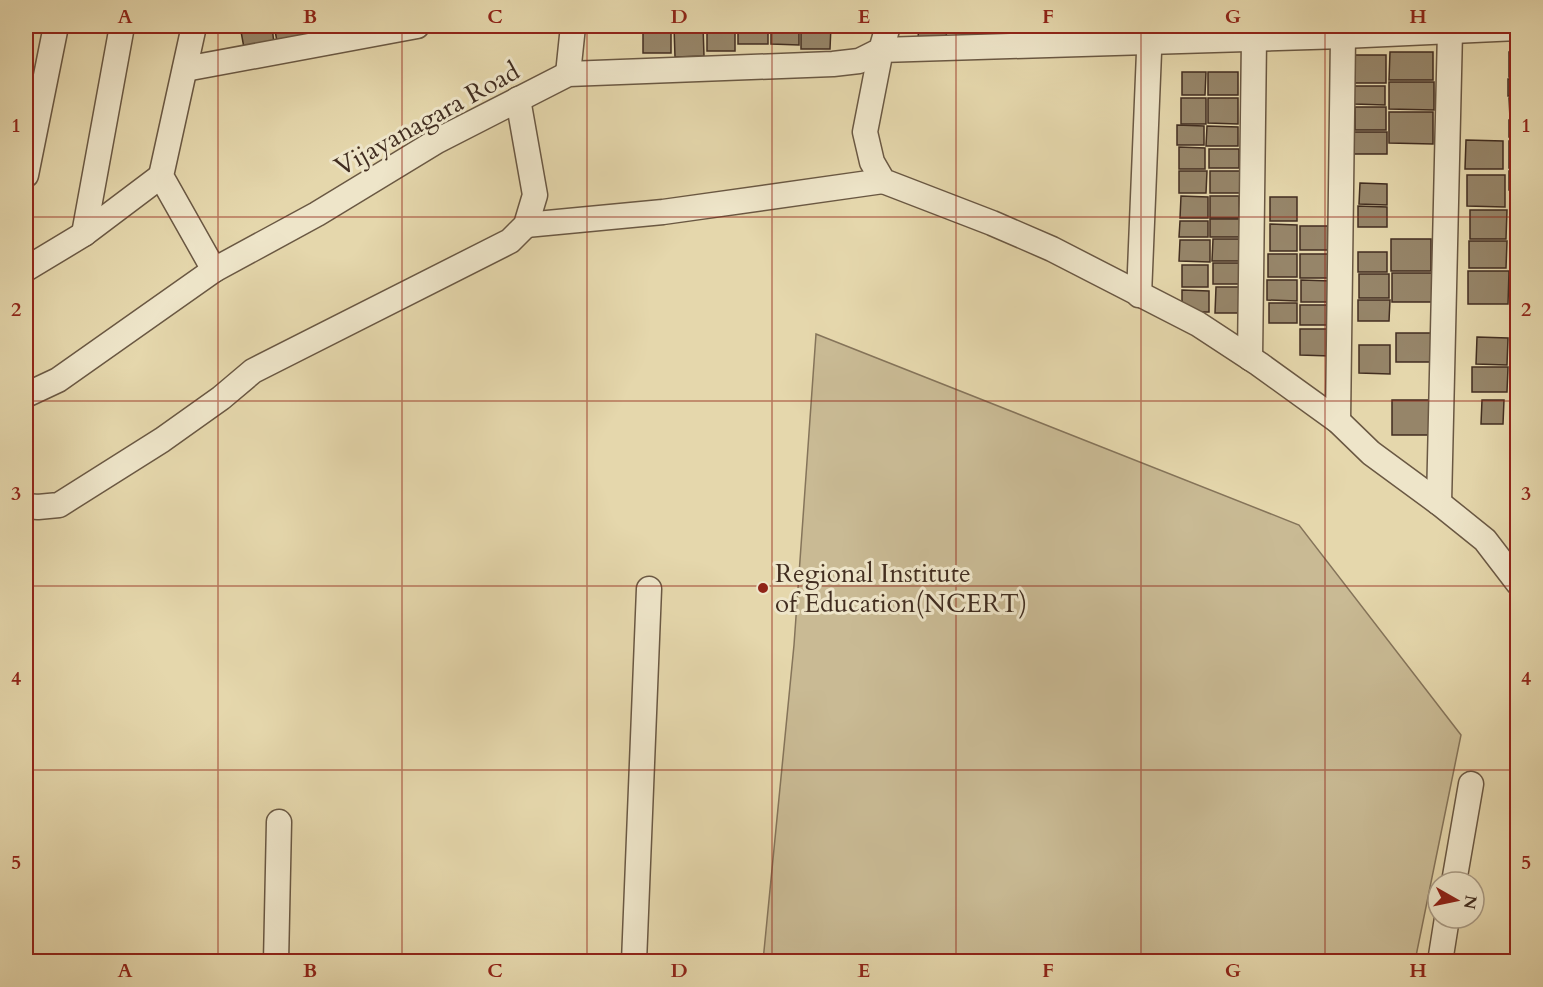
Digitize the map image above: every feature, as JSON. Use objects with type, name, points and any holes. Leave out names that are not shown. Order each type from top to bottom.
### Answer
[{"type":"street","points":[[26,175],[56,26]]},
{"type":"street","points":[[84,234],[122,26]]},
{"type":"street","points":[[26,269],[84,234],[161,176],[194,26]]},
{"type":"street","points":[[185,69],[417,26]]},
{"type":"street","points":[[568,74],[573,26]]},
{"type":"street","points":[[883,181],[872,162],[865,132],[888,26]]},
{"type":"street","points":[[881,50],[1150,34],[1254,39],[1518,28]]},
{"type":"street","points":[[1439,503],[1450,31]]},
{"type":"street","points":[[1138,295],[1150,34]]},
{"type":"street","points":[[1338,421],[1343,36]]},
{"type":"street","points":[[1250,358],[1254,39]]},
{"type":"street","name":"Vijayanagara Road","points":[[26,395],[58,380],[214,270],[317,214],[437,141],[568,74],[834,64],[859,61],[881,50]]},
{"type":"street","points":[[26,506],[59,505],[162,440],[221,398],[253,370],[510,241],[526,225],[535,195],[518,99]]},
{"type":"street","points":[[161,176],[214,270]]},
{"type":"street","points":[[526,225],[663,212],[883,181],[1052,249],[1198,324],[1338,421],[1371,453],[1485,540],[1518,583]]},
{"type":"street","points":[[634,962],[649,590]]},
{"type":"street","points":[[1456,870],[1471,784]]},
{"type":"street","points":[[276,962],[279,822]]},
{"type":"street","points":[[1440,962],[1445,930]]},
{"type":"shaded area","points":[[816,334],[1299,525],[1461,735],[1434,870],[1426,870],[1426,907],[1415,961],[763,961],[794,645]]},
{"type":"building","points":[[240,26],[272,26],[274,44],[244,48]]},
{"type":"building","points":[[274,26],[305,26],[306,37],[277,41]]},
{"type":"building","points":[[643,26],[671,26],[671,53],[643,53]]},
{"type":"building","points":[[674,26],[703,26],[704,56],[675,57]]},
{"type":"building","points":[[707,26],[735,26],[735,51],[707,51]]},
{"type":"building","points":[[738,26],[768,26],[768,44],[738,44]]},
{"type":"building","points":[[771,26],[799,26],[799,45],[771,44]]},
{"type":"building","points":[[801,26],[831,26],[830,49],[801,49]]},
{"type":"building","points":[[919,26],[947,26],[946,39],[918,38]]},
{"type":"building","points":[[952,26],[977,26],[977,29],[952,29]]},
{"type":"building","points":[[981,26],[1010,26],[1010,32],[981,32]]},
{"type":"building","points":[[1014,26],[1042,26],[1042,35],[1014,35]]},
{"type":"building","points":[[1045,26],[1073,26],[1073,33],[1045,33]]},
{"type":"building","points":[[1390,52],[1433,52],[1433,80],[1389,80]]},
{"type":"building","points":[[1509,52],[1518,52],[1518,77],[1509,77]]},
{"type":"building","points":[[1355,55],[1386,55],[1386,83],[1354,83]]},
{"type":"building","points":[[1182,72],[1206,72],[1205,95],[1182,95]]},
{"type":"building","points":[[1208,72],[1238,72],[1238,95],[1208,95]]},
{"type":"building","points":[[1508,79],[1518,79],[1518,96],[1508,96]]},
{"type":"building","points":[[1389,82],[1434,82],[1434,110],[1389,109]]},
{"type":"building","points":[[1354,86],[1385,86],[1385,105],[1354,104]]},
{"type":"building","points":[[1181,98],[1206,98],[1206,124],[1181,124]]},
{"type":"building","points":[[1208,98],[1238,98],[1238,124],[1208,123]]},
{"type":"building","points":[[1509,98],[1518,98],[1518,118],[1510,118]]},
{"type":"building","points":[[1355,107],[1386,107],[1386,130],[1355,130]]},
{"type":"building","points":[[1389,112],[1433,112],[1433,144],[1389,143]]},
{"type":"building","points":[[1509,120],[1518,121],[1518,137],[1509,137]]},
{"type":"building","points":[[1177,125],[1204,126],[1204,145],[1177,145]]},
{"type":"building","points":[[1207,126],[1238,127],[1238,146],[1206,146]]},
{"type":"building","points":[[1354,132],[1387,132],[1387,154],[1354,154]]},
{"type":"building","points":[[1466,140],[1503,141],[1503,169],[1465,169]]},
{"type":"building","points":[[1509,141],[1518,141],[1518,168],[1509,168]]},
{"type":"building","points":[[1179,147],[1205,148],[1205,169],[1179,169]]},
{"type":"building","points":[[1209,149],[1239,149],[1239,168],[1209,168]]},
{"type":"building","points":[[1179,171],[1207,171],[1206,193],[1179,193]]},
{"type":"building","points":[[1210,171],[1240,171],[1240,193],[1210,193]]},
{"type":"building","points":[[1509,171],[1518,171],[1518,190],[1509,190]]},
{"type":"building","points":[[1467,175],[1505,175],[1505,207],[1467,206]]},
{"type":"building","points":[[1360,183],[1387,184],[1387,205],[1359,204]]},
{"type":"building","points":[[1510,193],[1518,193],[1518,216],[1510,216]]},
{"type":"building","points":[[1181,196],[1208,197],[1208,218],[1180,218]]},
{"type":"building","points":[[1210,196],[1239,196],[1239,218],[1210,218]]},
{"type":"building","points":[[1270,197],[1297,197],[1297,221],[1270,221]]},
{"type":"building","points":[[1358,206],[1387,207],[1387,227],[1358,227]]},
{"type":"building","points":[[1470,210],[1507,210],[1506,239],[1470,239]]},
{"type":"building","points":[[1511,218],[1518,218],[1518,237],[1511,237]]},
{"type":"building","points":[[1210,219],[1240,219],[1240,237],[1210,237]]},
{"type":"building","points":[[1180,221],[1208,221],[1208,237],[1179,237]]},
{"type":"building","points":[[1270,224],[1297,225],[1297,251],[1270,251]]},
{"type":"building","points":[[1300,226],[1331,226],[1331,250],[1300,250]]},
{"type":"building","points":[[1213,239],[1242,239],[1242,261],[1212,261]]},
{"type":"building","points":[[1391,239],[1431,239],[1431,271],[1391,271]]},
{"type":"building","points":[[1511,239],[1518,239],[1518,260],[1510,260]]},
{"type":"building","points":[[1180,240],[1210,240],[1210,262],[1179,261]]},
{"type":"building","points":[[1469,241],[1507,241],[1506,268],[1469,268]]},
{"type":"building","points":[[1358,252],[1387,252],[1387,272],[1358,272]]},
{"type":"building","points":[[1268,254],[1297,254],[1297,277],[1268,277]]},
{"type":"building","points":[[1300,254],[1331,254],[1331,278],[1300,278]]},
{"type":"building","points":[[1512,261],[1518,261],[1518,283],[1512,282]]},
{"type":"building","points":[[1213,263],[1242,263],[1242,284],[1213,284]]},
{"type":"building","points":[[1182,265],[1208,265],[1208,287],[1182,287]]},
{"type":"building","points":[[1468,271],[1509,271],[1508,304],[1468,304]]},
{"type":"building","points":[[1392,273],[1434,273],[1433,302],[1392,302]]},
{"type":"building","points":[[1359,274],[1389,274],[1389,298],[1359,298]]},
{"type":"building","points":[[1267,280],[1297,280],[1297,301],[1267,300]]},
{"type":"building","points":[[1301,280],[1332,281],[1332,302],[1301,302]]},
{"type":"building","points":[[1511,284],[1518,284],[1518,306],[1511,306]]},
{"type":"building","points":[[1216,287],[1243,287],[1243,313],[1215,313]]},
{"type":"building","points":[[1182,290],[1209,291],[1209,312],[1182,312]]},
{"type":"building","points":[[1358,300],[1390,300],[1389,321],[1358,321]]},
{"type":"building","points":[[1269,303],[1297,303],[1297,323],[1269,323]]},
{"type":"building","points":[[1300,305],[1332,305],[1332,325],[1300,325]]},
{"type":"building","points":[[1510,309],[1518,309],[1518,332],[1510,332]]},
{"type":"building","points":[[1300,329],[1330,329],[1330,356],[1300,355]]},
{"type":"building","points":[[1396,333],[1438,333],[1437,362],[1396,362]]},
{"type":"building","points":[[1477,337],[1508,338],[1507,365],[1476,364]]},
{"type":"building","points":[[1359,345],[1390,345],[1390,374],[1359,373]]},
{"type":"building","points":[[1511,361],[1518,361],[1518,383],[1511,383]]},
{"type":"building","points":[[1472,367],[1508,367],[1507,392],[1472,392]]},
{"type":"building","points":[[1512,387],[1518,387],[1518,406],[1512,406]]},
{"type":"building","points":[[1392,400],[1436,400],[1436,435],[1392,435]]},
{"type":"building","points":[[1482,400],[1504,400],[1503,424],[1481,424]]},
{"type":"building","points":[[1512,408],[1518,408],[1518,426],[1512,426]]},
{"type":"building","points":[[1512,430],[1518,430],[1518,451],[1512,451]]},
{"type":"building","points":[[1511,453],[1518,453],[1518,473],[1511,473]]},
{"type":"building","points":[[1511,476],[1518,476],[1518,497],[1511,497]]},
{"type":"building","points":[[1511,501],[1518,501],[1518,526],[1511,526]]},
{"type":"place","name":"Regional Institute of Education(NCERT)","points":[[763,588]]}]
